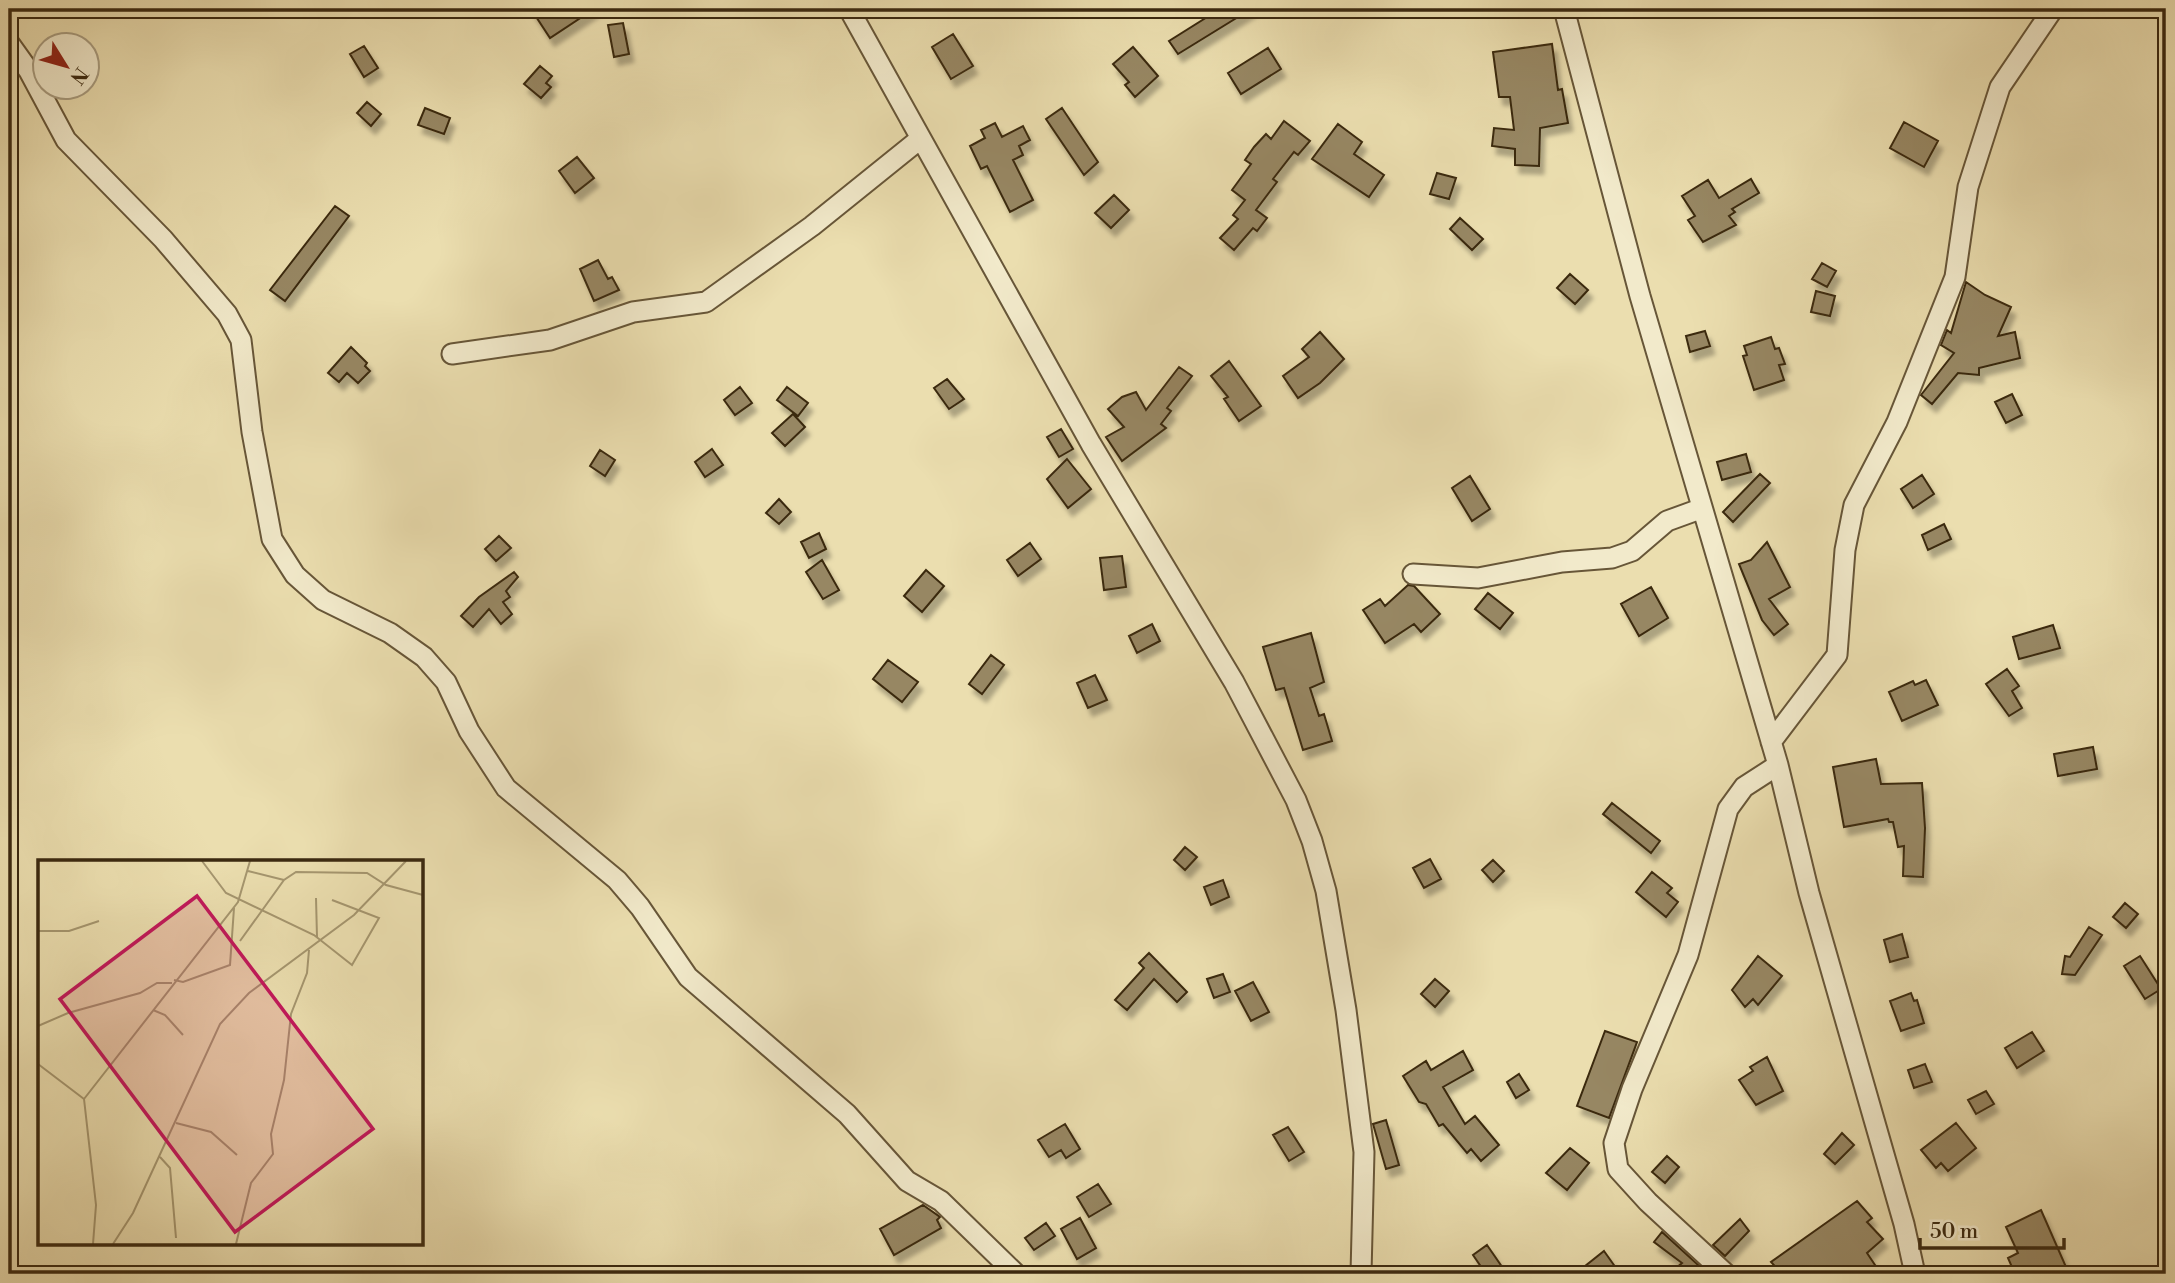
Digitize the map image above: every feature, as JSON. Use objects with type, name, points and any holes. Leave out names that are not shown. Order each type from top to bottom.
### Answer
[{"type":"street","points":[[849,9],[1091,444],[1234,682],[1296,800],[1312,841],[1326,891],[1361,1121],[1364,1174],[1362,1274]]},
{"type":"street","points":[[1564,9],[1700,509],[1778,765],[1810,893],[1904,1224],[1915,1274]]},
{"type":"street","points":[[1771,742],[1837,655],[1845,550],[1854,505],[1898,422],[1955,278],[1968,187],[2000,87],[2053,9]]},
{"type":"street","points":[[9,43],[29,71],[66,140],[206,286],[232,323],[244,353],[252,432],[272,539],[295,575],[323,600],[390,633],[425,657],[446,682],[469,731],[506,788],[617,880],[640,907],[688,977],[847,1114],[908,1181],[938,1198],[1016,1274]]},
{"type":"street","points":[[452,354],[550,340],[633,312],[706,302],[812,226],[920,139]]},
{"type":"street","points":[[1413,574],[1478,578],[1562,562],[1612,558],[1632,551],[1667,521],[1700,509]]},
{"type":"street","points":[[1726,1274],[1648,1202],[1618,1168],[1614,1143],[1632,1088],[1688,955],[1728,810],[1744,787],[1778,765]]},
{"type":"building","points":[[531,9],[594,9],[550,38]]},
{"type":"building","points":[[1220,9],[1251,9],[1178,54],[1169,41]]},
{"type":"building","points":[[623,23],[629,54],[614,57],[608,25]]},
{"type":"building","points":[[953,34],[973,66],[951,79],[932,47]]},
{"type":"building","points":[[1552,44],[1558,90],[1562,89],[1568,123],[1540,128],[1539,166],[1515,165],[1515,149],[1492,146],[1494,128],[1514,130],[1510,97],[1499,97],[1493,52]]},
{"type":"building","points":[[364,46],[378,68],[364,77],[350,54]]},
{"type":"building","points":[[1133,47],[1158,76],[1135,97],[1125,85],[1129,82],[1113,64]]},
{"type":"building","points":[[1268,48],[1281,69],[1241,94],[1228,73]]},
{"type":"building","points":[[540,66],[552,76],[546,83],[551,87],[541,98],[524,84]]},
{"type":"building","points":[[367,102],[381,114],[371,126],[357,113]]},
{"type":"building","points":[[425,108],[450,118],[444,134],[418,125]]},
{"type":"building","points":[[1062,108],[1098,162],[1084,175],[1046,119]]},
{"type":"building","points":[[1284,121],[1310,141],[1298,155],[1294,152],[1273,179],[1277,182],[1256,210],[1267,218],[1257,231],[1253,228],[1234,250],[1220,238],[1238,219],[1233,215],[1245,200],[1232,190],[1251,164],[1245,160],[1254,147],[1266,134],[1271,139]]},
{"type":"building","points":[[1904,122],[1938,141],[1924,167],[1890,148]]},
{"type":"building","points":[[995,123],[1002,137],[1023,126],[1030,140],[1019,146],[1023,155],[1013,160],[1033,200],[1010,212],[987,166],[981,169],[970,146],[985,138],[981,130]]},
{"type":"building","points":[[1338,124],[1362,142],[1354,154],[1384,175],[1369,197],[1312,159]]},
{"type":"building","points":[[577,157],[594,178],[575,193],[559,171]]},
{"type":"building","points":[[1437,173],[1456,178],[1449,199],[1430,194]]},
{"type":"building","points":[[1751,179],[1759,193],[1732,209],[1735,212],[1729,216],[1736,225],[1703,242],[1688,220],[1695,216],[1682,196],[1708,180],[1719,198]]},
{"type":"building","points":[[1114,195],[1129,210],[1111,228],[1095,213]]},
{"type":"building","points":[[335,206],[349,216],[285,301],[270,290]]},
{"type":"building","points":[[1460,218],[1483,239],[1472,250],[1450,229]]},
{"type":"building","points":[[598,260],[608,279],[612,277],[619,290],[594,301],[580,269]]},
{"type":"building","points":[[1822,263],[1836,271],[1827,287],[1812,279]]},
{"type":"building","points":[[1570,274],[1588,290],[1575,304],[1557,288]]},
{"type":"building","points":[[1966,282],[1985,295],[2011,307],[1998,336],[2015,332],[2020,358],[1979,368],[1979,375],[1958,373],[1932,404],[1921,395],[1954,353],[1941,345],[1947,330],[1951,333]]},
{"type":"building","points":[[1816,291],[1835,296],[1830,316],[1811,312]]},
{"type":"building","points":[[1705,331],[1710,346],[1690,352],[1686,336]]},
{"type":"building","points":[[1320,332],[1344,359],[1320,383],[1298,398],[1283,376],[1309,357],[1302,349]]},
{"type":"building","points":[[1771,337],[1785,364],[1779,365],[1784,380],[1754,390],[1743,356],[1747,355],[1744,346]]},
{"type":"building","points":[[351,347],[367,363],[365,366],[370,371],[358,383],[347,373],[339,382],[328,373]]},
{"type":"building","points":[[1229,361],[1261,406],[1239,421],[1224,399],[1228,397],[1211,376]]},
{"type":"building","points":[[1179,367],[1192,376],[1167,408],[1171,411],[1161,424],[1166,428],[1122,461],[1106,437],[1124,427],[1108,409],[1122,397],[1136,392],[1146,410]]},
{"type":"building","points":[[947,379],[964,399],[949,409],[934,388]]},
{"type":"building","points":[[740,387],[752,403],[735,415],[724,400]]},
{"type":"building","points":[[787,387],[808,403],[798,416],[777,400]]},
{"type":"building","points":[[2012,394],[2022,415],[2006,423],[1995,402]]},
{"type":"building","points":[[793,414],[805,427],[785,446],[772,433]]},
{"type":"building","points":[[1061,429],[1073,449],[1059,457],[1047,437]]},
{"type":"building","points":[[712,449],[723,465],[705,477],[695,462]]},
{"type":"building","points":[[600,450],[615,460],[605,476],[590,466]]},
{"type":"building","points":[[1746,454],[1751,472],[1722,480],[1717,462]]},
{"type":"building","points":[[1067,459],[1091,489],[1068,508],[1047,479]]},
{"type":"building","points":[[1760,474],[1770,483],[1733,522],[1723,512]]},
{"type":"building","points":[[1922,475],[1934,494],[1913,508],[1901,489]]},
{"type":"building","points":[[1470,476],[1490,509],[1472,521],[1452,488]]},
{"type":"building","points":[[779,499],[791,512],[779,524],[766,513]]},
{"type":"building","points":[[1944,524],[1951,539],[1928,550],[1922,535]]},
{"type":"building","points":[[819,533],[826,549],[809,558],[801,542]]},
{"type":"building","points":[[499,536],[511,548],[496,561],[485,549]]},
{"type":"building","points":[[1767,542],[1790,587],[1769,599],[1788,624],[1774,635],[1762,620],[1739,564],[1751,560]]},
{"type":"building","points":[[1030,543],[1041,559],[1018,576],[1007,560]]},
{"type":"building","points":[[1122,556],[1126,587],[1104,590],[1100,558]]},
{"type":"building","points":[[822,560],[839,590],[823,599],[806,572]]},
{"type":"building","points":[[926,570],[944,586],[922,612],[904,596]]},
{"type":"building","points":[[514,572],[518,577],[506,591],[510,597],[503,602],[512,614],[501,624],[489,609],[473,627],[461,616],[479,597]]},
{"type":"building","points":[[1408,585],[1414,586],[1440,614],[1421,632],[1414,624],[1385,643],[1363,610],[1380,599],[1385,606]]},
{"type":"building","points":[[1651,587],[1668,618],[1639,636],[1621,604]]},
{"type":"building","points":[[1488,593],[1513,613],[1500,629],[1475,609]]},
{"type":"building","points":[[1152,624],[1160,641],[1137,653],[1129,636]]},
{"type":"building","points":[[2053,625],[2060,648],[2019,659],[2013,637]]},
{"type":"building","points":[[1311,633],[1324,682],[1310,688],[1319,716],[1324,714],[1332,741],[1303,750],[1284,688],[1276,690],[1263,647]]},
{"type":"building","points":[[991,655],[1004,665],[982,694],[969,684]]},
{"type":"building","points":[[888,660],[918,682],[902,702],[873,679]]},
{"type":"building","points":[[2007,669],[2019,686],[2012,691],[2022,708],[2009,716],[1986,684]]},
{"type":"building","points":[[1095,675],[1107,700],[1088,708],[1077,683]]},
{"type":"building","points":[[1926,680],[1938,705],[1902,721],[1889,692],[1913,681],[1915,685]]},
{"type":"building","points":[[2093,747],[2097,769],[2058,776],[2054,754]]},
{"type":"building","points":[[1876,759],[1881,784],[1922,783],[1925,828],[1923,877],[1903,876],[1904,846],[1898,847],[1893,822],[1888,819],[1844,827],[1833,767]]},
{"type":"building","points":[[1612,803],[1660,841],[1651,853],[1603,814]]},
{"type":"building","points":[[1185,847],[1197,857],[1185,870],[1174,860]]},
{"type":"building","points":[[1430,859],[1441,879],[1424,888],[1413,868]]},
{"type":"building","points":[[1493,860],[1504,871],[1493,882],[1482,870]]},
{"type":"building","points":[[1652,872],[1672,888],[1667,893],[1678,902],[1666,917],[1636,892]]},
{"type":"building","points":[[1223,880],[1229,897],[1211,905],[1204,887]]},
{"type":"building","points":[[2125,903],[2138,914],[2126,928],[2113,917]]},
{"type":"building","points":[[2089,927],[2102,935],[2075,975],[2062,974],[2065,956],[2070,957]]},
{"type":"building","points":[[1902,934],[1908,957],[1890,962],[1884,940]]},
{"type":"building","points":[[1149,953],[1187,992],[1177,1002],[1154,979],[1127,1010],[1115,1000],[1144,968],[1139,963]]},
{"type":"building","points":[[1758,956],[1782,976],[1758,1005],[1753,999],[1745,1007],[1732,990]]},
{"type":"building","points":[[2140,956],[2161,989],[2145,999],[2124,966]]},
{"type":"building","points":[[1223,974],[1230,992],[1214,998],[1207,979]]},
{"type":"building","points":[[1435,979],[1449,991],[1435,1007],[1421,994]]},
{"type":"building","points":[[1253,982],[1269,1012],[1251,1021],[1235,991]]},
{"type":"building","points":[[1911,993],[1914,1001],[1917,1000],[1924,1023],[1901,1031],[1890,1001]]},
{"type":"building","points":[[1605,1031],[1637,1042],[1609,1118],[1577,1106]]},
{"type":"building","points":[[2032,1032],[2044,1051],[2017,1068],[2005,1048]]},
{"type":"building","points":[[1463,1051],[1473,1070],[1443,1087],[1465,1124],[1475,1116],[1499,1145],[1481,1161],[1471,1149],[1467,1153],[1443,1124],[1439,1126],[1426,1104],[1419,1102],[1403,1076],[1426,1061],[1431,1070]]},
{"type":"building","points":[[1767,1057],[1783,1091],[1756,1105],[1739,1080],[1753,1071],[1750,1067]]},
{"type":"building","points":[[1925,1064],[1932,1082],[1914,1088],[1908,1070]]},
{"type":"building","points":[[1519,1074],[1529,1090],[1516,1098],[1507,1082]]},
{"type":"building","points":[[1986,1091],[1994,1104],[1976,1114],[1968,1100]]},
{"type":"building","points":[[1386,1120],[1399,1165],[1386,1169],[1373,1124]]},
{"type":"building","points":[[1956,1123],[1976,1148],[1948,1171],[1941,1163],[1936,1168],[1921,1150]]},
{"type":"building","points":[[1065,1124],[1080,1149],[1066,1158],[1061,1150],[1049,1157],[1038,1140]]},
{"type":"building","points":[[1288,1127],[1304,1152],[1289,1161],[1273,1135]]},
{"type":"building","points":[[1842,1133],[1854,1145],[1835,1164],[1824,1154]]},
{"type":"building","points":[[1570,1148],[1589,1163],[1567,1190],[1546,1173]]},
{"type":"building","points":[[1667,1156],[1679,1167],[1665,1183],[1652,1172]]},
{"type":"building","points":[[1098,1184],[1111,1204],[1089,1217],[1077,1197]]},
{"type":"building","points":[[1857,1201],[1872,1218],[1867,1222],[1883,1239],[1867,1253],[1881,1274],[1782,1274],[1771,1262]]},
{"type":"building","points":[[923,1205],[940,1217],[937,1220],[941,1228],[894,1255],[880,1229]]},
{"type":"building","points":[[2041,1210],[2066,1267],[2050,1274],[2015,1274],[2008,1258],[2018,1253],[2006,1227]]},
{"type":"building","points":[[1080,1218],[1096,1248],[1077,1259],[1061,1229]]},
{"type":"building","points":[[1740,1219],[1749,1231],[1725,1256],[1713,1245]]},
{"type":"building","points":[[1046,1223],[1055,1236],[1034,1250],[1025,1238]]},
{"type":"building","points":[[1662,1232],[1708,1274],[1669,1274],[1682,1263],[1654,1242]]},
{"type":"building","points":[[1487,1245],[1507,1274],[1486,1274],[1473,1255]]},
{"type":"building","points":[[1604,1251],[1616,1268],[1608,1274],[1575,1274]]}]
